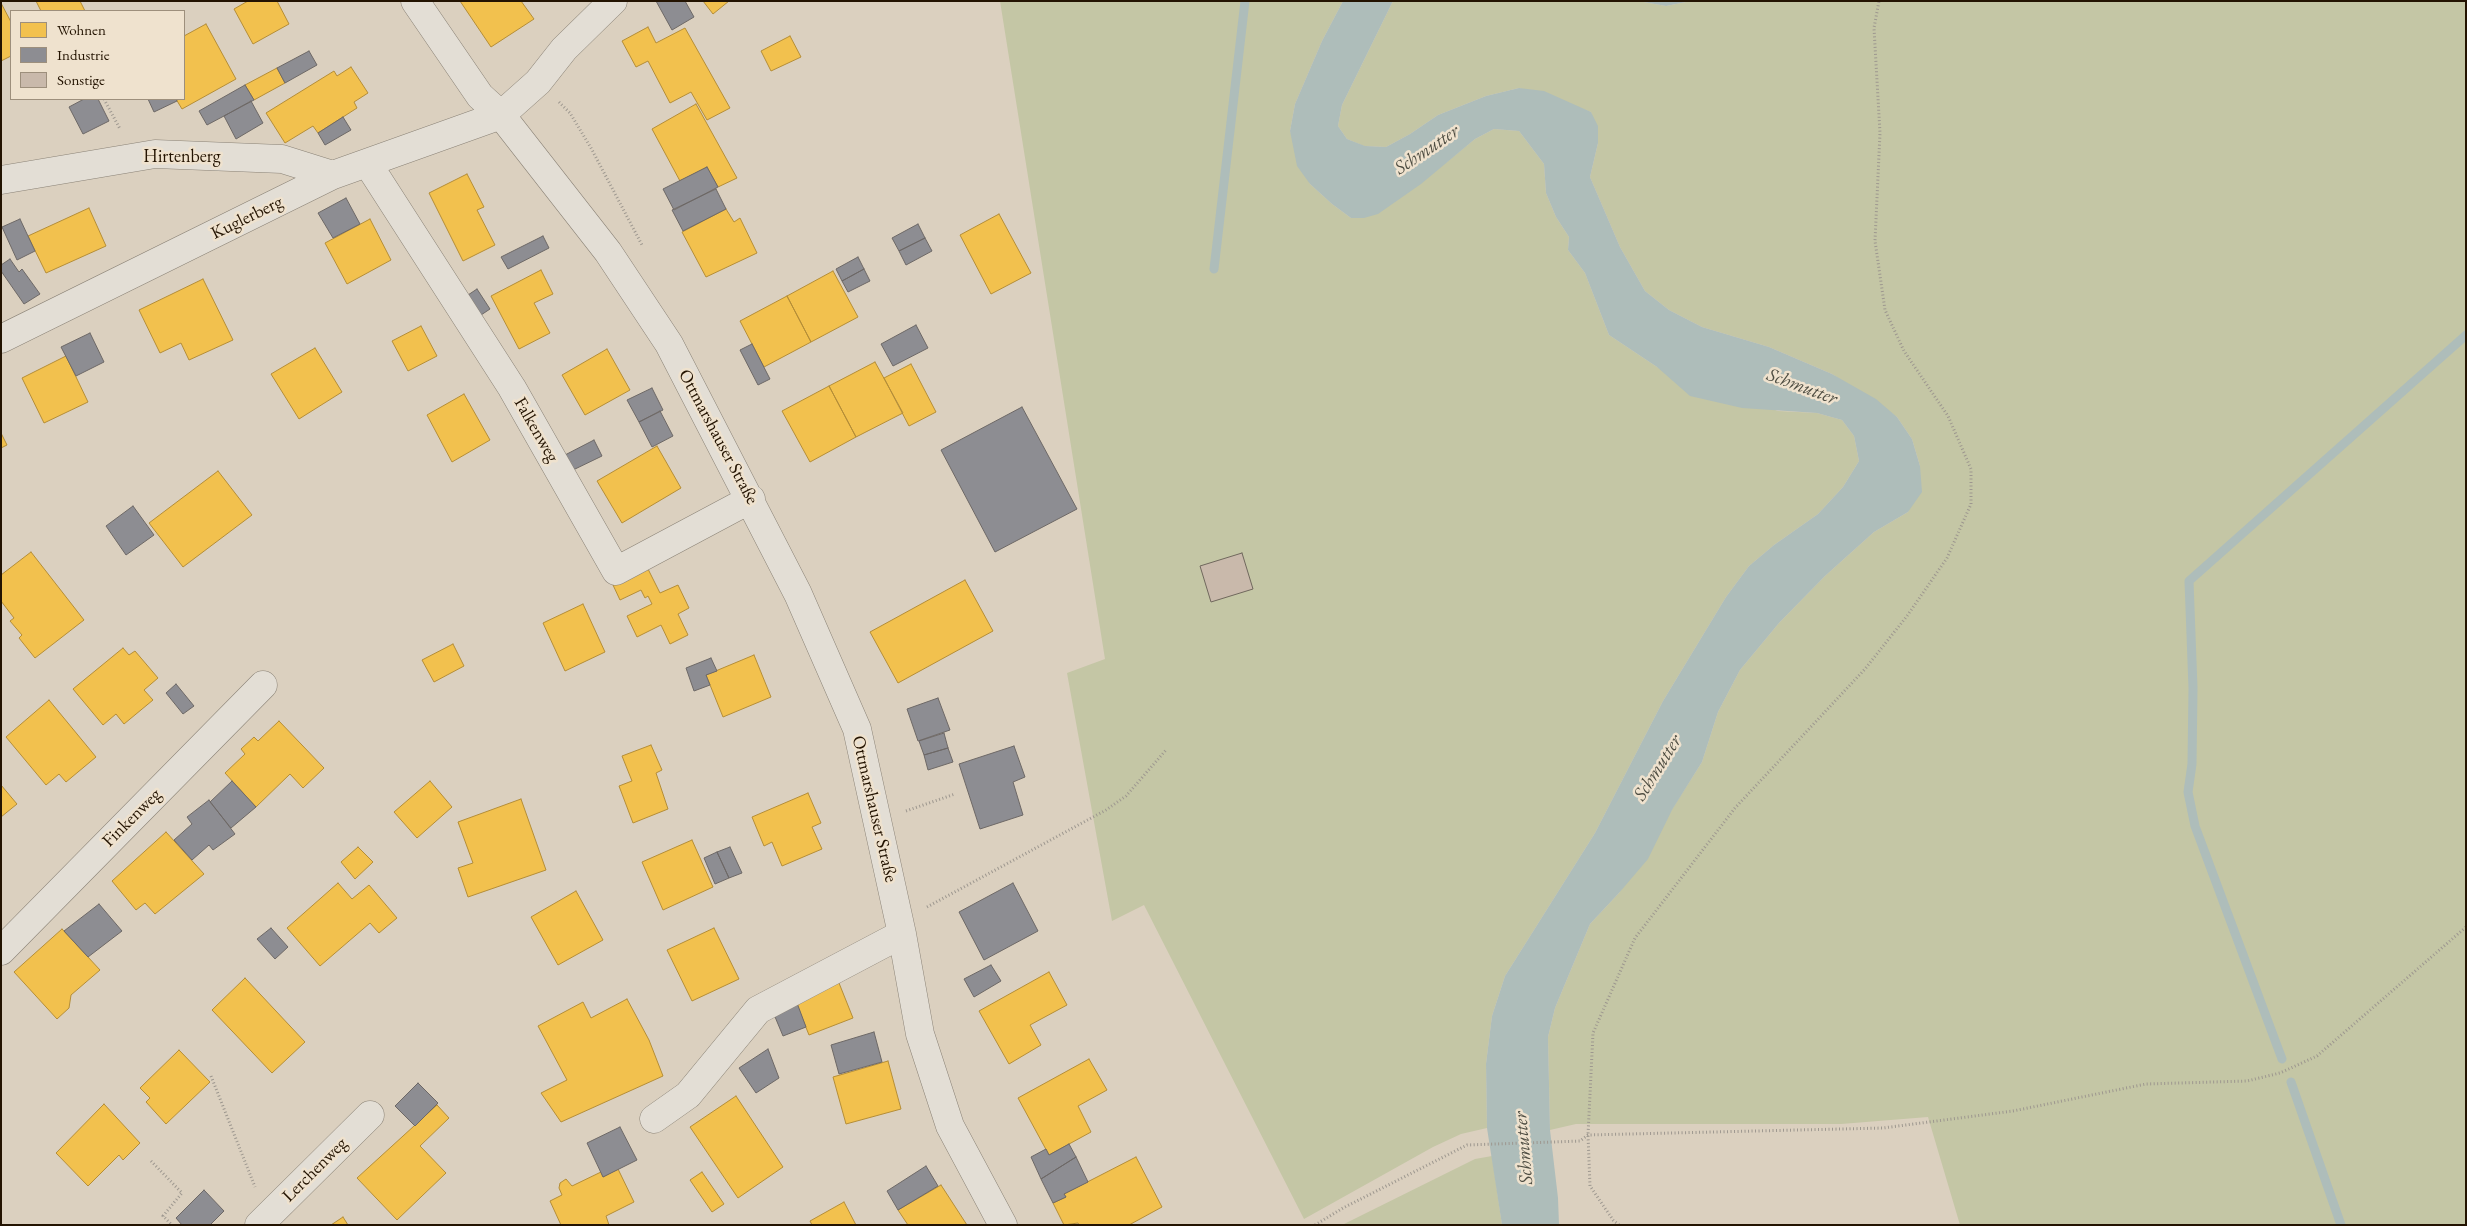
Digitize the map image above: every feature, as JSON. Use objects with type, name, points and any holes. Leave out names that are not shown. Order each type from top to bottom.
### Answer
[{"type":"street","name":"Ottmarshauser Straße","points":[[415,1],[480,96],[501,115],[608,252],[665,337],[798,594],[856,729],[901,928],[920,1034],[950,1126],[1003,1225]]},
{"type":"street","points":[[501,115],[538,82],[564,49],[613,1]]},
{"type":"street","name":"Kuglerberg","points":[[1,339],[333,175],[501,115]]},
{"type":"street","name":"Hirtenberg","points":[[1,180],[155,154],[282,159],[333,175]]},
{"type":"street","name":"Falkenweg","points":[[368,164],[512,388],[616,571],[750,499]]},
{"type":"street","name":"Finkenweg","points":[[1,951],[263,685]]},
{"type":"street","points":[[654,1119],[688,1095],[758,1010],[901,928]]},
{"type":"street","name":"Lerchenweg","points":[[263,1221],[370,1115]]},
{"type":"path","points":[[1619,1225],[1613,1220],[1590,1186],[1588,1136],[1593,1034],[1635,938],[1735,808],[1865,669],[1907,616],[1947,558],[1971,504],[1971,469],[1948,416],[1904,351],[1885,310],[1875,241],[1880,133],[1874,28],[1879,1]]},
{"type":"path","points":[[901,928],[1106,810],[1126,796],[1166,750]]},
{"type":"path","points":[[904,812],[955,794]]},
{"type":"path","points":[[1315,1225],[1343,1208],[1467,1144],[1580,1142],[1588,1136],[1883,1128],[2013,1111],[2146,1084],[2247,1081],[2280,1073],[2317,1056],[2466,927]]},
{"type":"path","points":[[211,1076],[263,1221]]},
{"type":"path","points":[[151,1161],[182,1192],[163,1216],[172,1225]]},
{"type":"green space","points":[[1000,1],[1343,1],[1322,41],[1295,104],[1290,131],[1310,184],[1332,204],[1351,218],[1448,161],[1475,139],[1494,129],[1519,131],[1544,164],[1546,193],[1556,217],[1569,237],[1568,250],[1585,273],[1609,335],[1657,367],[1778,411],[1817,413],[1842,420],[1854,436],[1859,461],[1843,487],[1818,514],[1774,545],[1749,566],[1726,597],[1663,701],[1595,833],[1505,976],[1492,1016],[1486,1064],[1487,1128],[1461,1134],[1433,1147],[1304,1219],[1144,905],[1112,921],[1067,673],[1105,659]]},
{"type":"green space","points":[[1393,1],[1638,1],[1666,6],[1691,1],[2466,1],[2466,1225],[1960,1225],[1928,1117],[1841,1124],[1576,1124],[1550,1130],[1548,1037],[1555,1008],[1590,924],[1619,893],[1702,762],[1718,712],[1740,670],[1779,623],[1825,576],[1874,532],[1908,512],[1920,466],[1912,439],[1897,417],[1832,374],[1769,347],[1702,327],[1669,310],[1645,291],[1620,247],[1590,177],[1598,143],[1591,112],[1519,88],[1486,96],[1438,115],[1410,134],[1386,147],[1364,146],[1347,139],[1338,126],[1342,105]]},
{"type":"green space","points":[[1492,1156],[1502,1225],[1342,1225],[1475,1159]]},
{"type":"water","name":"Schmutter","points":[[1343,1],[1393,1],[1342,105],[1338,126],[1347,139],[1365,146],[1386,147],[1410,134],[1438,115],[1486,96],[1519,88],[1544,91],[1591,112],[1598,126],[1598,143],[1590,177],[1620,247],[1645,291],[1669,310],[1702,327],[1769,347],[1832,374],[1876,399],[1897,417],[1912,439],[1920,466],[1922,492],[1908,512],[1874,532],[1825,576],[1779,623],[1740,670],[1718,712],[1702,762],[1672,810],[1648,859],[1590,924],[1555,1008],[1548,1037],[1550,1130],[1558,1198],[1559,1225],[1502,1225],[1487,1128],[1486,1064],[1492,1016],[1505,976],[1595,833],[1663,701],[1726,597],[1749,566],[1774,545],[1818,514],[1843,487],[1859,461],[1854,436],[1842,420],[1817,413],[1742,408],[1690,396],[1657,367],[1609,335],[1585,273],[1568,250],[1569,237],[1556,217],[1546,193],[1544,164],[1519,131],[1494,129],[1475,139],[1421,184],[1378,214],[1364,218],[1351,218],[1332,204],[1310,184],[1297,166],[1290,131],[1295,104],[1322,41]]},
{"type":"water","points":[[1638,1],[1691,1],[1666,6]]},
{"type":"building: Wohnen","points":[[36,1],[80,1],[84,10],[40,10]]},
{"type":"building: Wohnen","points":[[248,1],[277,1],[289,24],[253,44],[234,9]]},
{"type":"building: Wohnen","points":[[460,1],[521,1],[534,19],[491,47]]},
{"type":"building: Wohnen","points":[[703,1],[729,1],[713,14]]},
{"type":"building: Wohnen","points":[[1,3],[10,20],[10,56],[1,61]]},
{"type":"building: Wohnen","points":[[206,24],[236,79],[182,109],[177,100],[185,100],[185,35]]},
{"type":"building: Wohnen","points":[[648,27],[656,43],[685,28],[730,108],[707,120],[691,92],[670,103],[648,61],[636,67],[622,41]]},
{"type":"building: Wohnen","points":[[790,36],[801,57],[771,71],[761,51]]},
{"type":"building: Wohnen","points":[[351,67],[368,93],[354,102],[357,108],[318,133],[313,126],[285,143],[266,113],[334,71],[337,76]]},
{"type":"building: Wohnen","points":[[277,68],[285,83],[254,100],[245,85]]},
{"type":"building: Wohnen","points":[[696,104],[737,178],[718,187],[707,167],[680,181],[652,129]]},
{"type":"building: Wohnen","points":[[467,174],[484,207],[477,210],[495,245],[463,261],[429,193]]},
{"type":"building: Wohnen","points":[[89,208],[106,246],[46,273],[28,236]]},
{"type":"building: Wohnen","points":[[726,209],[734,222],[740,218],[757,253],[706,277],[682,232]]},
{"type":"building: Wohnen","points":[[999,214],[1031,273],[991,294],[960,235]]},
{"type":"building: Wohnen","points":[[370,219],[391,260],[347,284],[325,243]]},
{"type":"building: Wohnen","points":[[541,270],[553,294],[534,303],[550,333],[519,349],[491,296]]},
{"type":"building: Wohnen","points":[[833,271],[858,317],[811,342],[787,296]]},
{"type":"building: Wohnen","points":[[203,279],[233,340],[189,360],[181,343],[160,353],[139,310]]},
{"type":"building: Wohnen","points":[[787,296],[811,342],[764,367],[740,321]]},
{"type":"building: Wohnen","points":[[421,326],[437,356],[408,371],[392,341]]},
{"type":"building: Wohnen","points":[[315,348],[342,392],[299,419],[271,374]]},
{"type":"building: Wohnen","points":[[607,349],[630,390],[585,415],[562,375]]},
{"type":"building: Wohnen","points":[[66,356],[88,402],[44,423],[22,378]]},
{"type":"building: Wohnen","points":[[875,362],[903,413],[856,437],[829,386]]},
{"type":"building: Wohnen","points":[[911,364],[936,412],[909,426],[884,378]]},
{"type":"building: Wohnen","points":[[829,386],[856,437],[810,462],[782,411]]},
{"type":"building: Wohnen","points":[[464,394],[490,440],[452,462],[427,415]]},
{"type":"building: Wohnen","points":[[1,433],[7,445],[1,448]]},
{"type":"building: Wohnen","points":[[657,446],[681,488],[622,523],[597,481]]},
{"type":"building: Wohnen","points":[[218,471],[252,515],[183,567],[149,523]]},
{"type":"building: Wohnen","points":[[31,552],[84,620],[35,658],[19,638],[22,635],[10,621],[14,618],[1,601],[1,575]]},
{"type":"building: Wohnen","points":[[648,569],[660,593],[678,585],[689,608],[678,614],[688,635],[670,644],[661,625],[637,637],[627,616],[652,604],[648,596],[645,598],[641,590],[620,600],[613,585]]},
{"type":"building: Wohnen","points":[[965,580],[993,631],[898,683],[870,632]]},
{"type":"building: Wohnen","points":[[583,604],[605,652],[565,671],[543,623]]},
{"type":"building: Wohnen","points":[[453,644],[464,666],[434,682],[422,660]]},
{"type":"building: Wohnen","points":[[123,648],[129,655],[135,651],[158,678],[144,690],[153,700],[124,724],[116,714],[103,725],[73,689]]},
{"type":"building: Wohnen","points":[[754,655],[771,697],[723,717],[706,675]]},
{"type":"building: Wohnen","points":[[49,700],[96,757],[66,782],[59,774],[46,785],[6,737]]},
{"type":"building: Wohnen","points":[[279,721],[324,768],[303,788],[290,774],[256,807],[225,773],[245,754],[241,749],[254,737],[258,741]]},
{"type":"building: Wohnen","points":[[651,745],[662,770],[656,773],[668,809],[633,823],[619,786],[632,781],[622,756]]},
{"type":"building: Wohnen","points":[[430,781],[452,807],[417,838],[394,812]]},
{"type":"building: Wohnen","points":[[1,785],[17,804],[1,817]]},
{"type":"building: Wohnen","points":[[808,793],[821,823],[812,827],[822,849],[782,866],[772,842],[764,846],[752,817]]},
{"type":"building: Wohnen","points":[[521,799],[546,870],[468,897],[458,868],[473,863],[458,822]]},
{"type":"building: Wohnen","points":[[166,832],[204,874],[155,914],[145,903],[136,910],[112,881]]},
{"type":"building: Wohnen","points":[[692,840],[713,887],[663,910],[642,862]]},
{"type":"building: Wohnen","points":[[358,847],[373,862],[355,879],[341,862]]},
{"type":"building: Wohnen","points":[[338,883],[352,899],[369,885],[397,918],[379,933],[370,923],[320,966],[287,928]]},
{"type":"building: Wohnen","points":[[576,891],[603,940],[558,965],[531,917]]},
{"type":"building: Wohnen","points":[[714,928],[739,979],[692,1001],[667,950]]},
{"type":"building: Wohnen","points":[[62,929],[100,970],[71,995],[69,1008],[57,1019],[14,972]]},
{"type":"building: Wohnen","points":[[1049,972],[1067,1005],[1030,1025],[1041,1045],[1009,1064],[979,1011]]},
{"type":"building: Wohnen","points":[[245,978],[305,1042],[272,1073],[212,1010]]},
{"type":"building: Wohnen","points":[[839,983],[853,1018],[809,1035],[795,1000]]},
{"type":"building: Wohnen","points":[[627,999],[649,1040],[663,1076],[561,1122],[541,1093],[567,1080],[538,1026],[583,1002],[591,1018]]},
{"type":"building: Wohnen","points":[[179,1050],[210,1082],[166,1124],[146,1102],[150,1098],[140,1088]]},
{"type":"building: Wohnen","points":[[1089,1059],[1107,1090],[1078,1106],[1091,1132],[1049,1155],[1018,1098]]},
{"type":"building: Wohnen","points":[[888,1061],[901,1109],[846,1124],[833,1077]]},
{"type":"building: Wohnen","points":[[736,1096],[783,1167],[738,1198],[690,1127]]},
{"type":"building: Wohnen","points":[[104,1104],[140,1143],[123,1160],[119,1155],[88,1186],[56,1153]]},
{"type":"building: Wohnen","points":[[437,1105],[449,1118],[420,1146],[446,1173],[397,1220],[357,1178]]},
{"type":"building: Wohnen","points":[[1136,1157],[1162,1207],[1129,1225],[1079,1225],[1078,1223],[1064,1225],[1053,1203],[1066,1197],[1064,1194]]},
{"type":"building: Wohnen","points":[[618,1169],[634,1202],[606,1216],[609,1225],[561,1225],[550,1201],[562,1195],[559,1188],[560,1183],[566,1179],[572,1186],[601,1172],[603,1177]]},
{"type":"building: Wohnen","points":[[702,1172],[724,1204],[712,1212],[690,1180]]},
{"type":"building: Wohnen","points":[[941,1185],[967,1225],[908,1225],[898,1210]]},
{"type":"building: Wohnen","points":[[844,1202],[856,1225],[812,1225],[810,1221]]},
{"type":"building: Wohnen","points":[[343,1217],[348,1225],[331,1225]]},
{"type":"building: Industrie","points":[[656,1],[685,1],[694,17],[672,30]]},
{"type":"building: Industrie","points":[[309,51],[317,65],[285,83],[277,68]]},
{"type":"building: Industrie","points":[[245,85],[254,100],[207,125],[199,111]]},
{"type":"building: Industrie","points":[[82,100],[98,100],[109,121],[83,134],[69,107]]},
{"type":"building: Industrie","points":[[148,100],[176,100],[177,101],[154,112]]},
{"type":"building: Industrie","points":[[251,101],[263,123],[236,139],[224,116]]},
{"type":"building: Industrie","points":[[343,117],[351,130],[325,145],[318,133]]},
{"type":"building: Industrie","points":[[707,167],[718,187],[674,210],[663,189]]},
{"type":"building: Industrie","points":[[716,189],[726,209],[683,231],[672,210]]},
{"type":"building: Industrie","points":[[346,198],[360,224],[333,238],[318,213]]},
{"type":"building: Industrie","points":[[20,219],[35,251],[17,260],[2,227]]},
{"type":"building: Industrie","points":[[918,224],[925,238],[899,251],[892,238]]},
{"type":"building: Industrie","points":[[543,236],[549,248],[508,269],[501,257]]},
{"type":"building: Industrie","points":[[925,238],[932,251],[906,265],[899,251]]},
{"type":"building: Industrie","points":[[858,257],[864,269],[842,281],[836,269]]},
{"type":"building: Industrie","points":[[10,259],[19,272],[22,269],[40,294],[24,304],[1,271],[1,265]]},
{"type":"building: Industrie","points":[[864,269],[870,281],[848,292],[842,281]]},
{"type":"building: Industrie","points":[[477,289],[490,309],[478,317],[465,297]]},
{"type":"building: Industrie","points":[[916,325],[928,348],[893,366],[881,344]]},
{"type":"building: Industrie","points":[[90,333],[104,362],[76,376],[61,347]]},
{"type":"building: Industrie","points":[[752,344],[770,379],[758,385],[740,350]]},
{"type":"building: Industrie","points":[[652,388],[663,410],[639,422],[627,400]]},
{"type":"building: Industrie","points":[[1022,407],[1077,509],[995,552],[941,450]]},
{"type":"building: Industrie","points":[[660,411],[673,436],[652,447],[639,422]]},
{"type":"building: Industrie","points":[[594,440],[602,456],[573,470],[565,455]]},
{"type":"building: Industrie","points":[[133,506],[154,535],[126,555],[106,526]]},
{"type":"building: Industrie","points":[[711,658],[717,671],[706,675],[710,685],[694,691],[686,668]]},
{"type":"building: Industrie","points":[[176,684],[194,706],[183,714],[166,693]]},
{"type":"building: Industrie","points":[[938,698],[950,730],[918,741],[907,709]]},
{"type":"building: Industrie","points":[[944,733],[948,748],[924,755],[919,741]]},
{"type":"building: Industrie","points":[[1014,746],[1025,777],[1013,782],[1023,815],[980,829],[959,764]]},
{"type":"building: Industrie","points":[[948,748],[953,762],[928,770],[924,755]]},
{"type":"building: Industrie","points":[[232,781],[256,807],[231,828],[210,802]]},
{"type":"building: Industrie","points":[[209,800],[235,834],[213,850],[209,845],[192,860],[174,840],[192,824],[187,817]]},
{"type":"building: Industrie","points":[[730,847],[742,873],[729,878],[717,852]]},
{"type":"building: Industrie","points":[[717,852],[729,878],[715,884],[704,858]]},
{"type":"building: Industrie","points":[[1013,883],[1038,931],[984,960],[959,912]]},
{"type":"building: Industrie","points":[[99,904],[122,931],[88,957],[64,931]]},
{"type":"building: Industrie","points":[[271,928],[288,947],[275,959],[257,939]]},
{"type":"building: Industrie","points":[[991,965],[1001,981],[974,997],[964,979]]},
{"type":"building: Industrie","points":[[797,1003],[806,1027],[783,1036],[773,1012]]},
{"type":"building: Industrie","points":[[874,1032],[882,1062],[839,1074],[831,1045]]},
{"type":"building: Industrie","points":[[768,1049],[779,1078],[756,1093],[739,1068]]},
{"type":"building: Industrie","points":[[418,1083],[438,1103],[415,1126],[395,1106]]},
{"type":"building: Industrie","points":[[620,1127],[637,1160],[603,1177],[587,1143]]},
{"type":"building: Industrie","points":[[1069,1144],[1076,1157],[1041,1179],[1031,1157],[1046,1149],[1049,1155]]},
{"type":"building: Industrie","points":[[1076,1157],[1088,1182],[1064,1194],[1066,1197],[1053,1203],[1041,1179]]},
{"type":"building: Industrie","points":[[926,1166],[938,1186],[898,1210],[887,1191]]},
{"type":"building: Industrie","points":[[204,1190],[224,1211],[210,1225],[182,1225],[176,1218]]},
{"type":"building: Sonstige","points":[[1242,553],[1253,589],[1211,602],[1200,566]]},
{"type":"waterway","points":[[1214,269],[1245,1]]},
{"type":"waterway","points":[[2282,1059],[2195,826],[2188,792],[2192,764],[2193,688],[2189,581],[2466,335]]},
{"type":"waterway","points":[[2291,1082],[2341,1225]]}]
